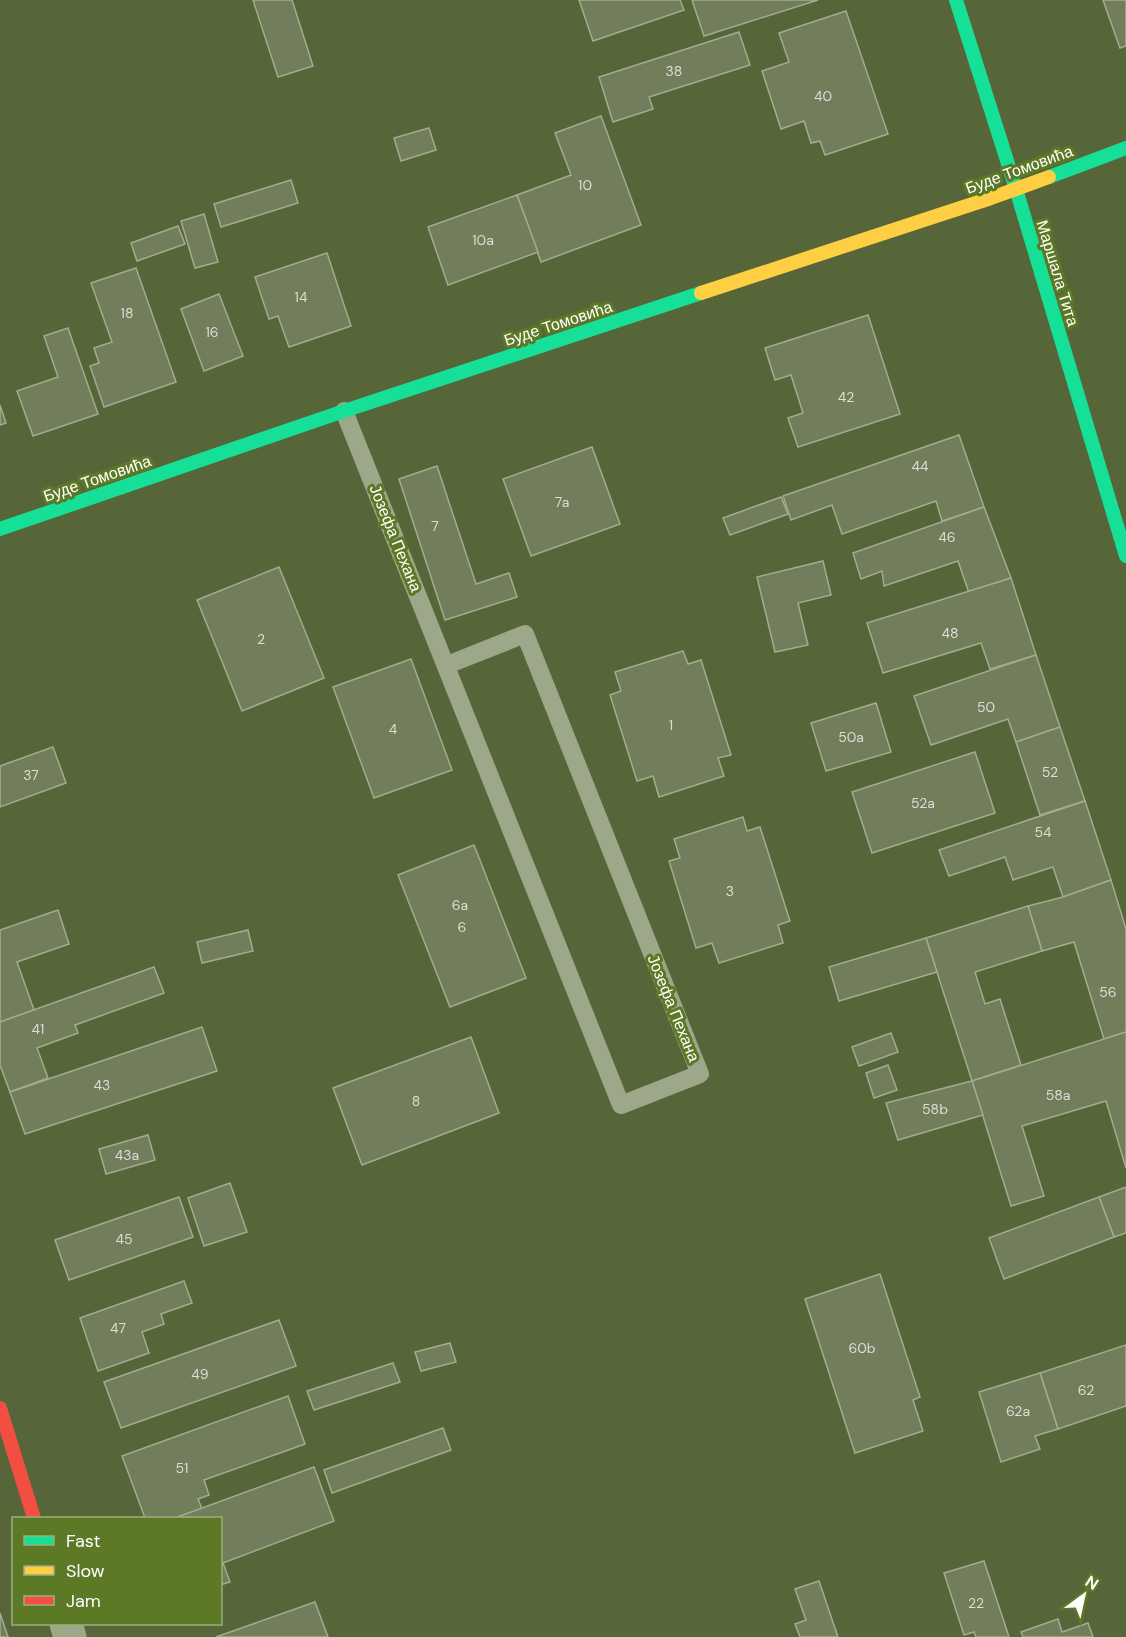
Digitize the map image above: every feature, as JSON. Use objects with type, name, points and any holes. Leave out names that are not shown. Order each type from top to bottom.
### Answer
[{"type":"street","name":"Маршала Тита","points":[[956,0],[1016,189],[1126,556]]},
{"type":"street","name":"Буде Томовића","points":[[0,528],[344,411],[1016,189],[1126,148]]},
{"type":"street","points":[[0,1408],[34,1517]]},
{"type":"lane","name":"Јозефа Пехана","points":[[344,411],[621,1105],[700,1074],[525,634],[447,665]]},
{"type":"building","points":[[253,0],[292,0],[313,66],[278,77]]},
{"type":"building","points":[[579,0],[680,0],[684,10],[593,41]]},
{"type":"building","points":[[692,0],[818,0],[704,36]]},
{"type":"building","points":[[1103,0],[1126,0],[1126,46],[1120,48]]},
{"type":"building","points":[[846,11],[888,134],[825,155],[820,141],[811,143],[804,121],[781,129],[762,71],[789,62],[779,33]]},
{"type":"building","points":[[739,32],[750,65],[649,97],[653,109],[613,122],[599,77]]},
{"type":"building","points":[[601,116],[641,225],[541,262],[517,195],[571,175],[555,133]]},
{"type":"building","points":[[429,128],[436,150],[401,161],[394,138]]},
{"type":"building","points":[[291,180],[298,203],[221,227],[214,204]]},
{"type":"building","points":[[517,195],[538,252],[448,285],[428,227]]},
{"type":"building","points":[[204,214],[218,262],[195,268],[181,221]]},
{"type":"building","points":[[178,226],[185,244],[137,261],[131,243]]},
{"type":"building","points":[[327,253],[351,326],[289,347],[278,316],[269,319],[255,277]]},
{"type":"building","points":[[136,268],[176,382],[104,407],[90,366],[99,363],[94,348],[112,342],[91,283]]},
{"type":"building","points":[[219,294],[243,356],[204,371],[181,309]]},
{"type":"building","points":[[868,315],[900,414],[798,447],[788,418],[803,413],[791,375],[775,380],[765,348]]},
{"type":"building","points":[[68,328],[98,414],[33,436],[17,391],[58,377],[44,336]]},
{"type":"building","points":[[0,405],[6,423],[0,425]]},
{"type":"building","points":[[959,435],[984,507],[942,521],[936,501],[842,534],[832,505],[791,520],[783,496]]},
{"type":"building","points":[[592,447],[620,524],[531,556],[503,479]]},
{"type":"building","points":[[437,466],[476,584],[509,573],[517,597],[445,620],[399,479]]},
{"type":"building","points":[[781,497],[788,514],[730,535],[723,518]]},
{"type":"building","points":[[984,507],[1011,578],[969,593],[958,561],[884,586],[882,571],[861,579],[853,553]]},
{"type":"building","points":[[823,561],[831,595],[798,603],[808,645],[775,652],[757,577]]},
{"type":"building","points":[[279,567],[324,678],[242,711],[197,600]]},
{"type":"building","points":[[1011,578],[1036,655],[990,669],[981,643],[883,673],[867,623]]},
{"type":"building","points":[[683,651],[688,664],[701,660],[731,755],[718,758],[724,776],[659,797],[653,776],[637,781],[610,695],[621,691],[615,672]]},
{"type":"building","points":[[1036,655],[1060,727],[1016,742],[1008,719],[931,745],[914,696]]},
{"type":"building","points":[[411,659],[452,770],[374,798],[333,687]]},
{"type":"building","points":[[876,703],[891,752],[826,771],[811,723]]},
{"type":"building","points":[[1060,727],[1085,801],[1040,815],[1016,742]]},
{"type":"building","points":[[53,747],[66,783],[0,807],[0,766]]},
{"type":"building","points":[[975,752],[995,813],[872,853],[852,792]]},
{"type":"building","points":[[1085,801],[1111,880],[1063,897],[1053,867],[1013,880],[1005,857],[949,876],[939,850]]},
{"type":"building","points":[[743,817],[747,831],[760,827],[790,921],[778,925],[783,943],[719,963],[712,943],[696,948],[669,861],[680,858],[674,839]]},
{"type":"building","points":[[474,845],[526,978],[450,1007],[398,875]]},
{"type":"building","points":[[1111,880],[1126,929],[1126,1032],[1104,1039],[1074,942],[1042,951],[1028,906],[1063,897]]},
{"type":"building","points":[[1028,906],[1042,951],[975,972],[985,1004],[1000,999],[1021,1065],[972,1081],[926,938]]},
{"type":"building","points":[[58,910],[69,944],[17,962],[34,1010],[0,1022],[0,930]]},
{"type":"building","points":[[248,930],[253,951],[202,963],[197,942]]},
{"type":"building","points":[[926,938],[937,972],[839,1001],[829,967]]},
{"type":"building","points":[[154,967],[164,993],[75,1025],[78,1033],[37,1048],[48,1078],[10,1092],[0,1065],[0,1022]]},
{"type":"building","points":[[202,1027],[217,1071],[25,1134],[10,1092]]},
{"type":"building","points":[[1126,1032],[1126,1168],[1106,1101],[1022,1126],[1044,1196],[1011,1206],[972,1081]]},
{"type":"building","points":[[891,1033],[898,1052],[859,1066],[852,1047]]},
{"type":"building","points":[[471,1037],[499,1113],[362,1165],[333,1088]]},
{"type":"building","points":[[888,1065],[897,1090],[874,1098],[866,1073]]},
{"type":"building","points":[[972,1081],[983,1115],[898,1140],[886,1103]]},
{"type":"building","points":[[148,1135],[155,1160],[106,1174],[99,1149]]},
{"type":"building","points":[[230,1183],[247,1232],[204,1246],[188,1198]]},
{"type":"building","points":[[1126,1187],[1126,1233],[1114,1237],[1099,1197]]},
{"type":"building","points":[[179,1197],[193,1237],[69,1280],[55,1240]]},
{"type":"building","points":[[1099,1197],[1114,1237],[1004,1279],[989,1238]]},
{"type":"building","points":[[880,1274],[920,1397],[913,1400],[923,1431],[855,1453],[805,1299]]},
{"type":"building","points":[[184,1281],[192,1303],[161,1314],[164,1324],[142,1332],[149,1353],[98,1371],[80,1318]]},
{"type":"building","points":[[279,1320],[296,1366],[121,1428],[104,1382]]},
{"type":"building","points":[[450,1343],[456,1362],[421,1371],[415,1352]]},
{"type":"building","points":[[1126,1345],[1126,1406],[1058,1429],[1040,1373]]},
{"type":"building","points":[[393,1363],[400,1382],[314,1410],[307,1391]]},
{"type":"building","points":[[1040,1373],[1058,1429],[1035,1436],[1040,1449],[1001,1462],[979,1392]]},
{"type":"building","points":[[288,1396],[305,1444],[204,1480],[209,1495],[198,1499],[202,1509],[178,1517],[145,1517],[122,1456]]},
{"type":"building","points":[[443,1428],[451,1450],[332,1493],[324,1470]]},
{"type":"building","points":[[314,1467],[334,1521],[223,1563],[230,1582],[222,1584],[222,1517],[178,1517]]},
{"type":"building","points":[[984,1561],[1009,1637],[976,1637],[974,1632],[964,1635],[944,1573]]},
{"type":"building","points":[[819,1581],[838,1637],[800,1637],[795,1624],[806,1620],[795,1589]]},
{"type":"building","points":[[315,1602],[328,1637],[216,1637]]},
{"type":"building","points":[[0,1613],[8,1637],[0,1637]]},
{"type":"building","points":[[1058,1619],[1062,1632],[1088,1623],[1093,1637],[1023,1637],[1021,1632]]},
{"type":"traffic: fast","points":[[956,0],[1016,189],[1126,556]]},
{"type":"traffic: fast","points":[[1049,177],[1126,148]]},
{"type":"traffic: fast","points":[[0,529],[344,411],[701,293]]},
{"type":"traffic: slow","points":[[701,293],[1049,177]]},
{"type":"traffic: jam","points":[[0,1408],[34,1517]]}]
